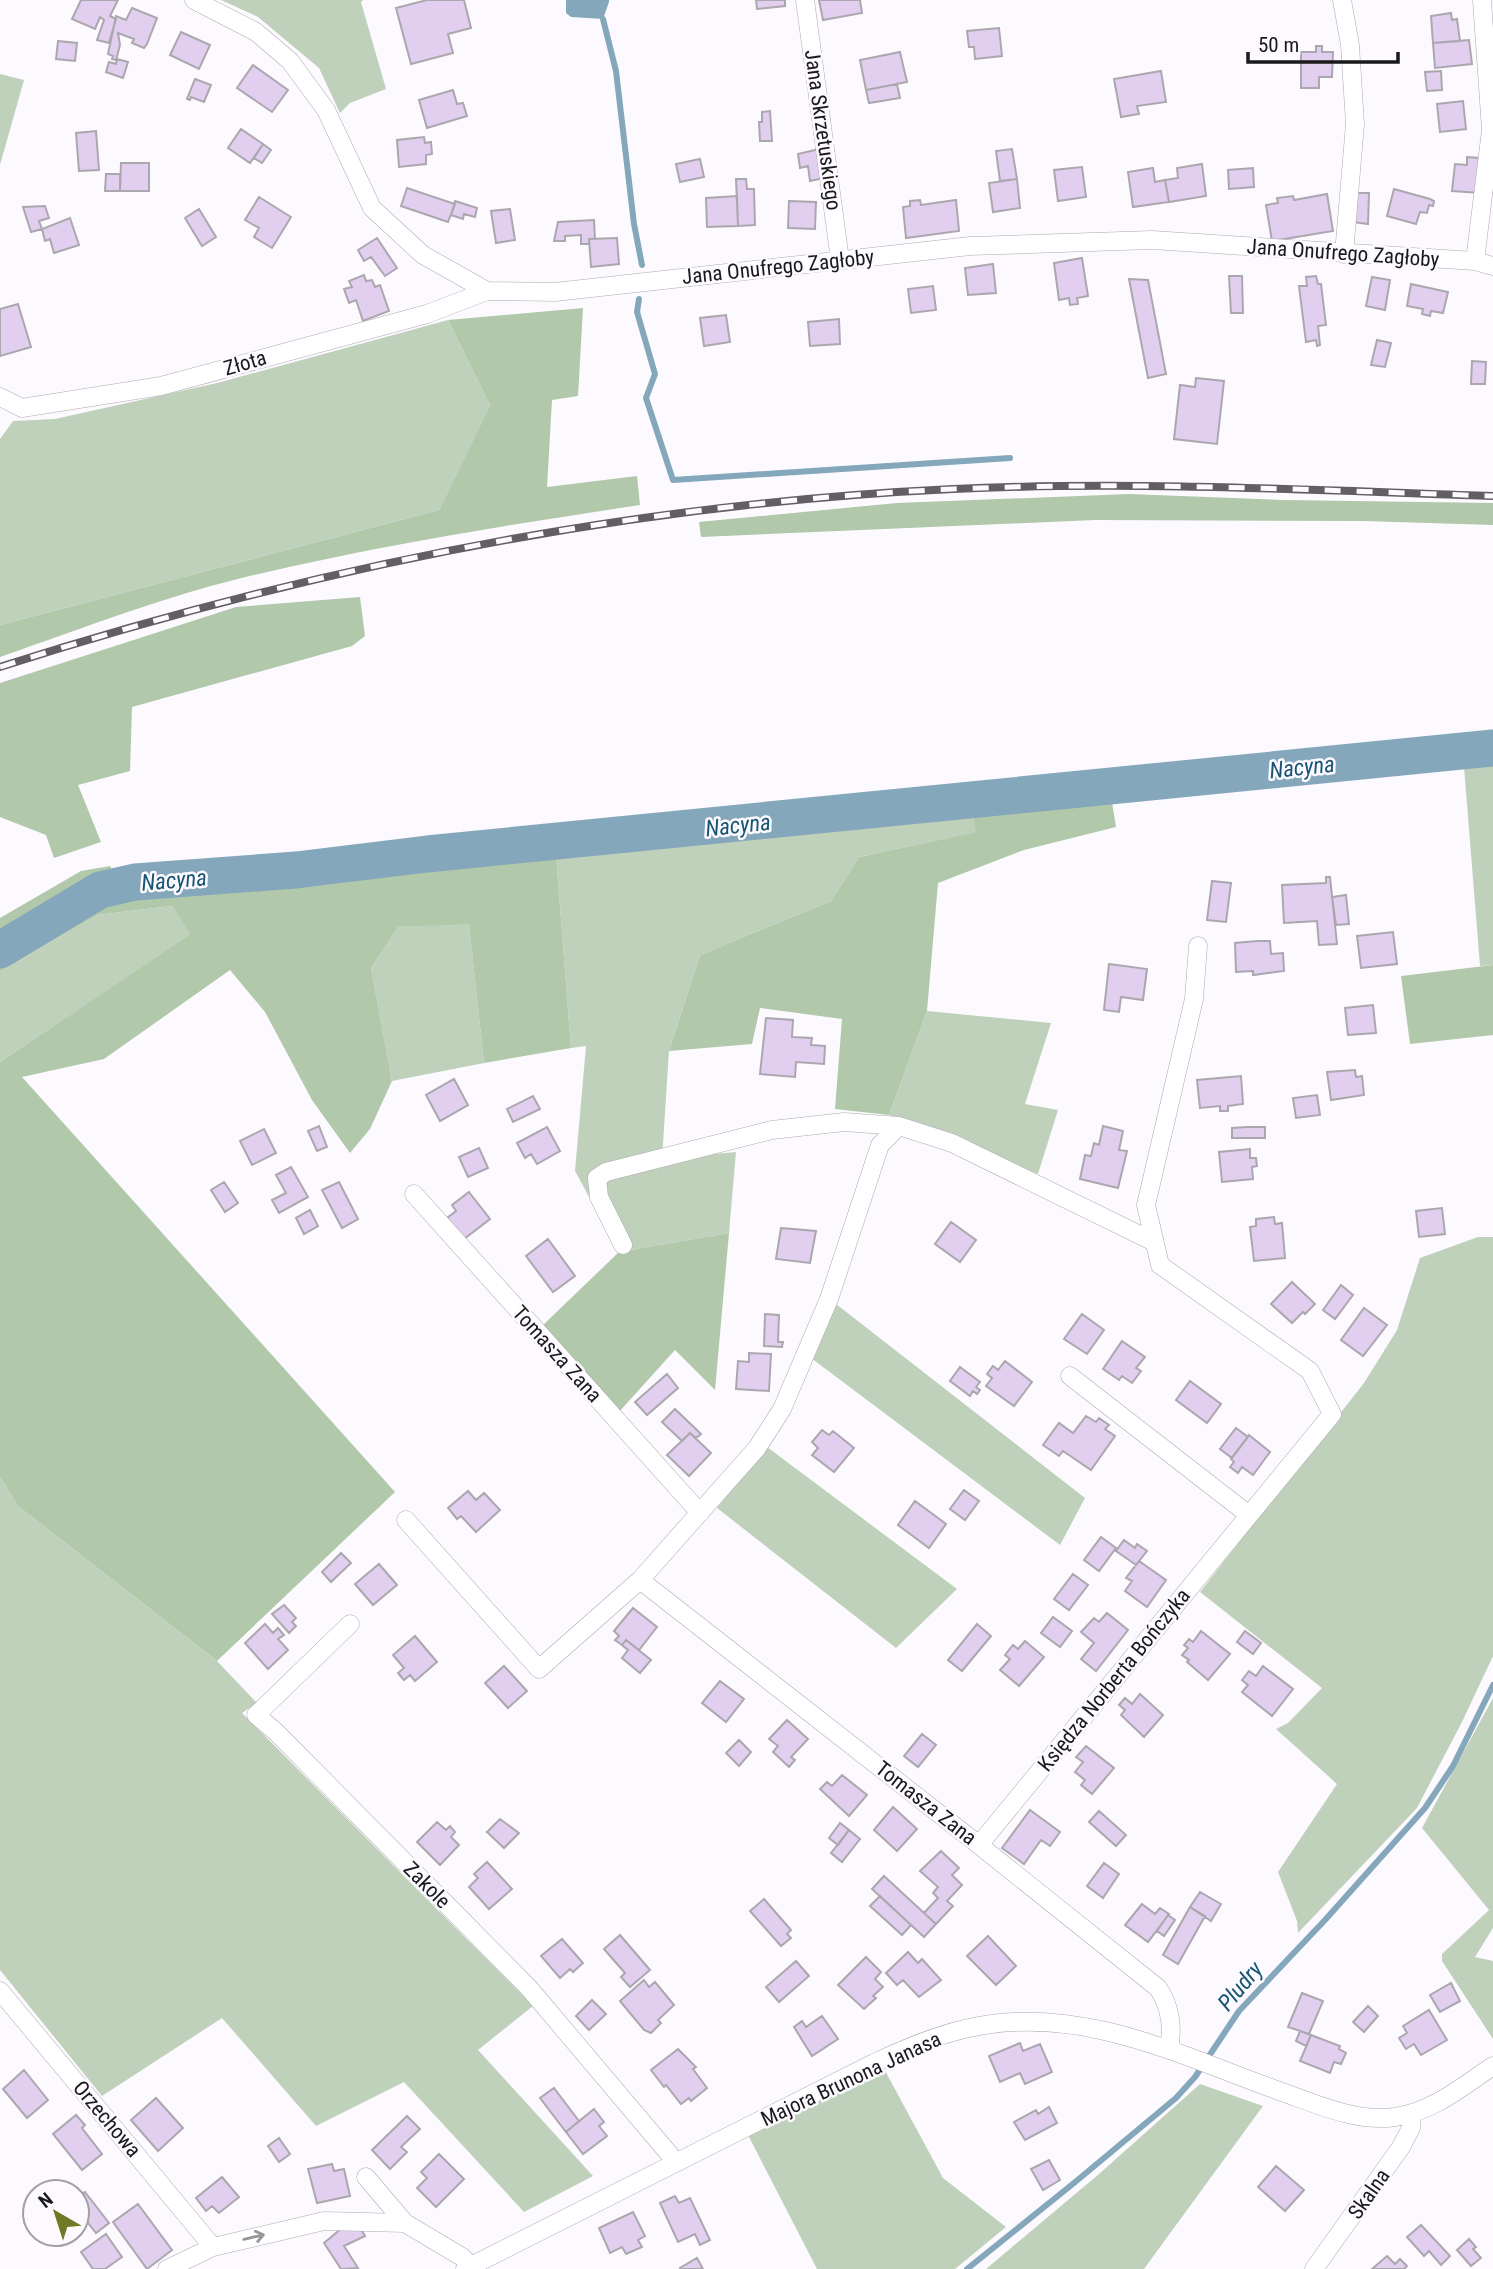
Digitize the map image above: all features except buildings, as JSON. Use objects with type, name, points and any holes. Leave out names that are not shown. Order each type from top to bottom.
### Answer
[{"type":"street","name":"Jana Onufrego Zagłoby","points":[[194,0],[256,32],[290,61],[326,110],[372,208],[423,255],[487,291],[555,292],[970,246],[1152,240],[1475,261],[1493,266]]},
{"type":"street","name":"Jana Skrzetuskiego","points":[[805,0],[840,260]]},
{"type":"street","points":[[1342,0],[1350,45],[1354,124],[1344,254]]},
{"type":"street","points":[[1475,261],[1491,130],[1482,0]]},
{"type":"street","name":"Złota","points":[[0,397],[22,408],[161,386],[427,314],[487,291]]},
{"type":"street","name":"Księdza Norberta Bończyka","points":[[979,1845],[1332,1414],[1310,1371],[1160,1265],[1146,1205],[1194,999],[1198,946]]},
{"type":"street","points":[[623,1245],[598,1197],[597,1178],[606,1172],[772,1130],[844,1122],[899,1126],[953,1143],[1154,1242]]},
{"type":"street","points":[[406,1520],[539,1669],[640,1580],[758,1448],[782,1409],[829,1299],[880,1145],[899,1126]]},
{"type":"street","name":"Tomasza Zana","points":[[414,1194],[700,1513]]},
{"type":"street","points":[[1070,1376],[1249,1515]]},
{"type":"street","name":"Tomasza Zana","points":[[640,1580],[1158,1988],[1169,2009],[1171,2037],[1177,2053]]},
{"type":"street","name":"Zakole","points":[[350,1624],[256,1715],[276,1732],[529,1988],[676,2162]]},
{"type":"street","name":"Orzechowa","points":[[0,1991],[213,2247]]},
{"type":"street","name":"Majora Brunona Janasa","points":[[468,2267],[891,2056],[968,2028],[1017,2021],[1062,2023],[1102,2029],[1306,2100],[1362,2116],[1389,2118],[1412,2113],[1436,2103],[1493,2066]]},
{"type":"street","name":"Skalna","points":[[1314,2269],[1401,2147],[1411,2128],[1412,2113]]},
{"type":"street","points":[[366,2177],[405,2223],[462,2257],[468,2267]]},
{"type":"street","points":[[167,2269],[213,2247],[324,2221],[405,2223]]},
{"type":"green space","points":[[221,0],[363,0],[361,2],[386,89],[350,103],[340,113],[319,68],[258,17]]},
{"type":"green space","points":[[0,74],[24,80],[0,165]]},
{"type":"green space","points":[[583,308],[578,396],[552,400],[547,487],[637,476],[640,505],[404,544],[229,581],[163,600],[0,657],[0,625],[439,510],[490,405],[448,320]]},
{"type":"green space","points":[[448,320],[490,405],[439,510],[0,625],[0,439],[13,421],[55,419],[217,383]]},
{"type":"green space","points":[[1129,494],[1284,500],[1493,503],[1493,525],[1363,521],[1095,520],[701,537],[699,522],[897,503]]},
{"type":"green space","points":[[360,597],[365,636],[352,646],[132,707],[130,771],[78,785],[101,842],[54,858],[46,835],[0,817],[0,683],[236,607]]},
{"type":"green space","points":[[1493,764],[1493,965],[1480,966],[1464,767]]},
{"type":"green space","points":[[1112,802],[1116,827],[1024,850],[938,883],[927,1011],[889,1115],[835,1109],[842,1019],[760,1008],[752,1044],[669,1051],[700,955],[831,901],[859,857],[976,832],[973,816]]},
{"type":"green space","points":[[973,816],[977,832],[859,857],[831,901],[700,955],[669,1051],[662,1159],[736,1152],[729,1233],[619,1252],[575,1171],[586,1046],[571,1048],[556,854]]},
{"type":"green space","points":[[556,854],[571,1048],[484,1063],[469,924],[398,927],[371,968],[392,1081],[370,1129],[350,1153],[312,1100],[265,1012],[230,970],[104,1059],[22,1077],[395,1492],[217,1661],[18,1506],[0,1477],[0,1062],[191,934],[172,906],[97,915],[0,972],[0,959],[98,899],[173,886]]},
{"type":"green space","points":[[110,866],[117,878],[97,883],[0,942],[0,918],[81,871]]},
{"type":"green space","points":[[172,906],[192,934],[0,1062],[0,972],[97,915]]},
{"type":"green space","points":[[469,923],[484,1063],[392,1081],[371,968],[398,927]]},
{"type":"green space","points":[[1493,965],[1493,1035],[1410,1044],[1401,976]]},
{"type":"green space","points":[[927,1011],[1051,1023],[1025,1104],[1058,1110],[1038,1174],[889,1115]]},
{"type":"green space","points":[[729,1233],[715,1390],[675,1350],[619,1412],[542,1326],[619,1252]]},
{"type":"green space","points":[[1478,1237],[1493,1237],[1493,1656],[1417,1808],[1298,1933],[1297,1921],[1278,1872],[1337,1784],[1276,1729],[1288,1723],[1322,1688],[1200,1592],[1364,1383],[1397,1330],[1420,1258]]},
{"type":"green space","points":[[836,1304],[1085,1498],[1060,1545],[811,1358]]},
{"type":"green space","points":[[767,1447],[957,1589],[896,1648],[717,1508]]},
{"type":"green space","points":[[0,1477],[18,1506],[217,1661],[257,1703],[242,1713],[533,2006],[478,2050],[593,2176],[524,2212],[404,2082],[316,2126],[222,2018],[102,2096],[0,1970]]},
{"type":"green space","points":[[1493,1698],[1493,1928],[1475,1957],[1493,1961],[1493,2039],[1442,1961],[1442,1954],[1489,1910],[1422,1828]]},
{"type":"green space","points":[[883,2067],[943,2178],[1006,2227],[955,2269],[817,2269],[747,2133]]},
{"type":"green space","points":[[1200,2084],[1263,2106],[1144,2269],[986,2269],[1099,2174]]},
{"type":"water","points":[[566,0],[609,2],[603,19],[571,17],[566,13]]},
{"type":"waterway","points":[[603,19],[616,71],[634,224],[642,265]]},
{"type":"waterway","points":[[639,299],[637,312],[655,374],[646,398],[673,480],[1010,458]]},
{"type":"waterway","name":"Nacyna","points":[[0,950],[100,890],[135,882],[296,870],[427,854],[1493,748]]},
{"type":"waterway","points":[[1273,756],[1283,769]]},
{"type":"waterway","name":"Pludry","points":[[967,2269],[1176,2098],[1195,2077],[1239,2011],[1425,1808],[1453,1766],[1493,1685]]},
{"type":"railway","points":[[0,667],[234,600],[352,571],[590,526],[710,509],[831,497],[1020,487],[1223,487],[1493,496]]}]
